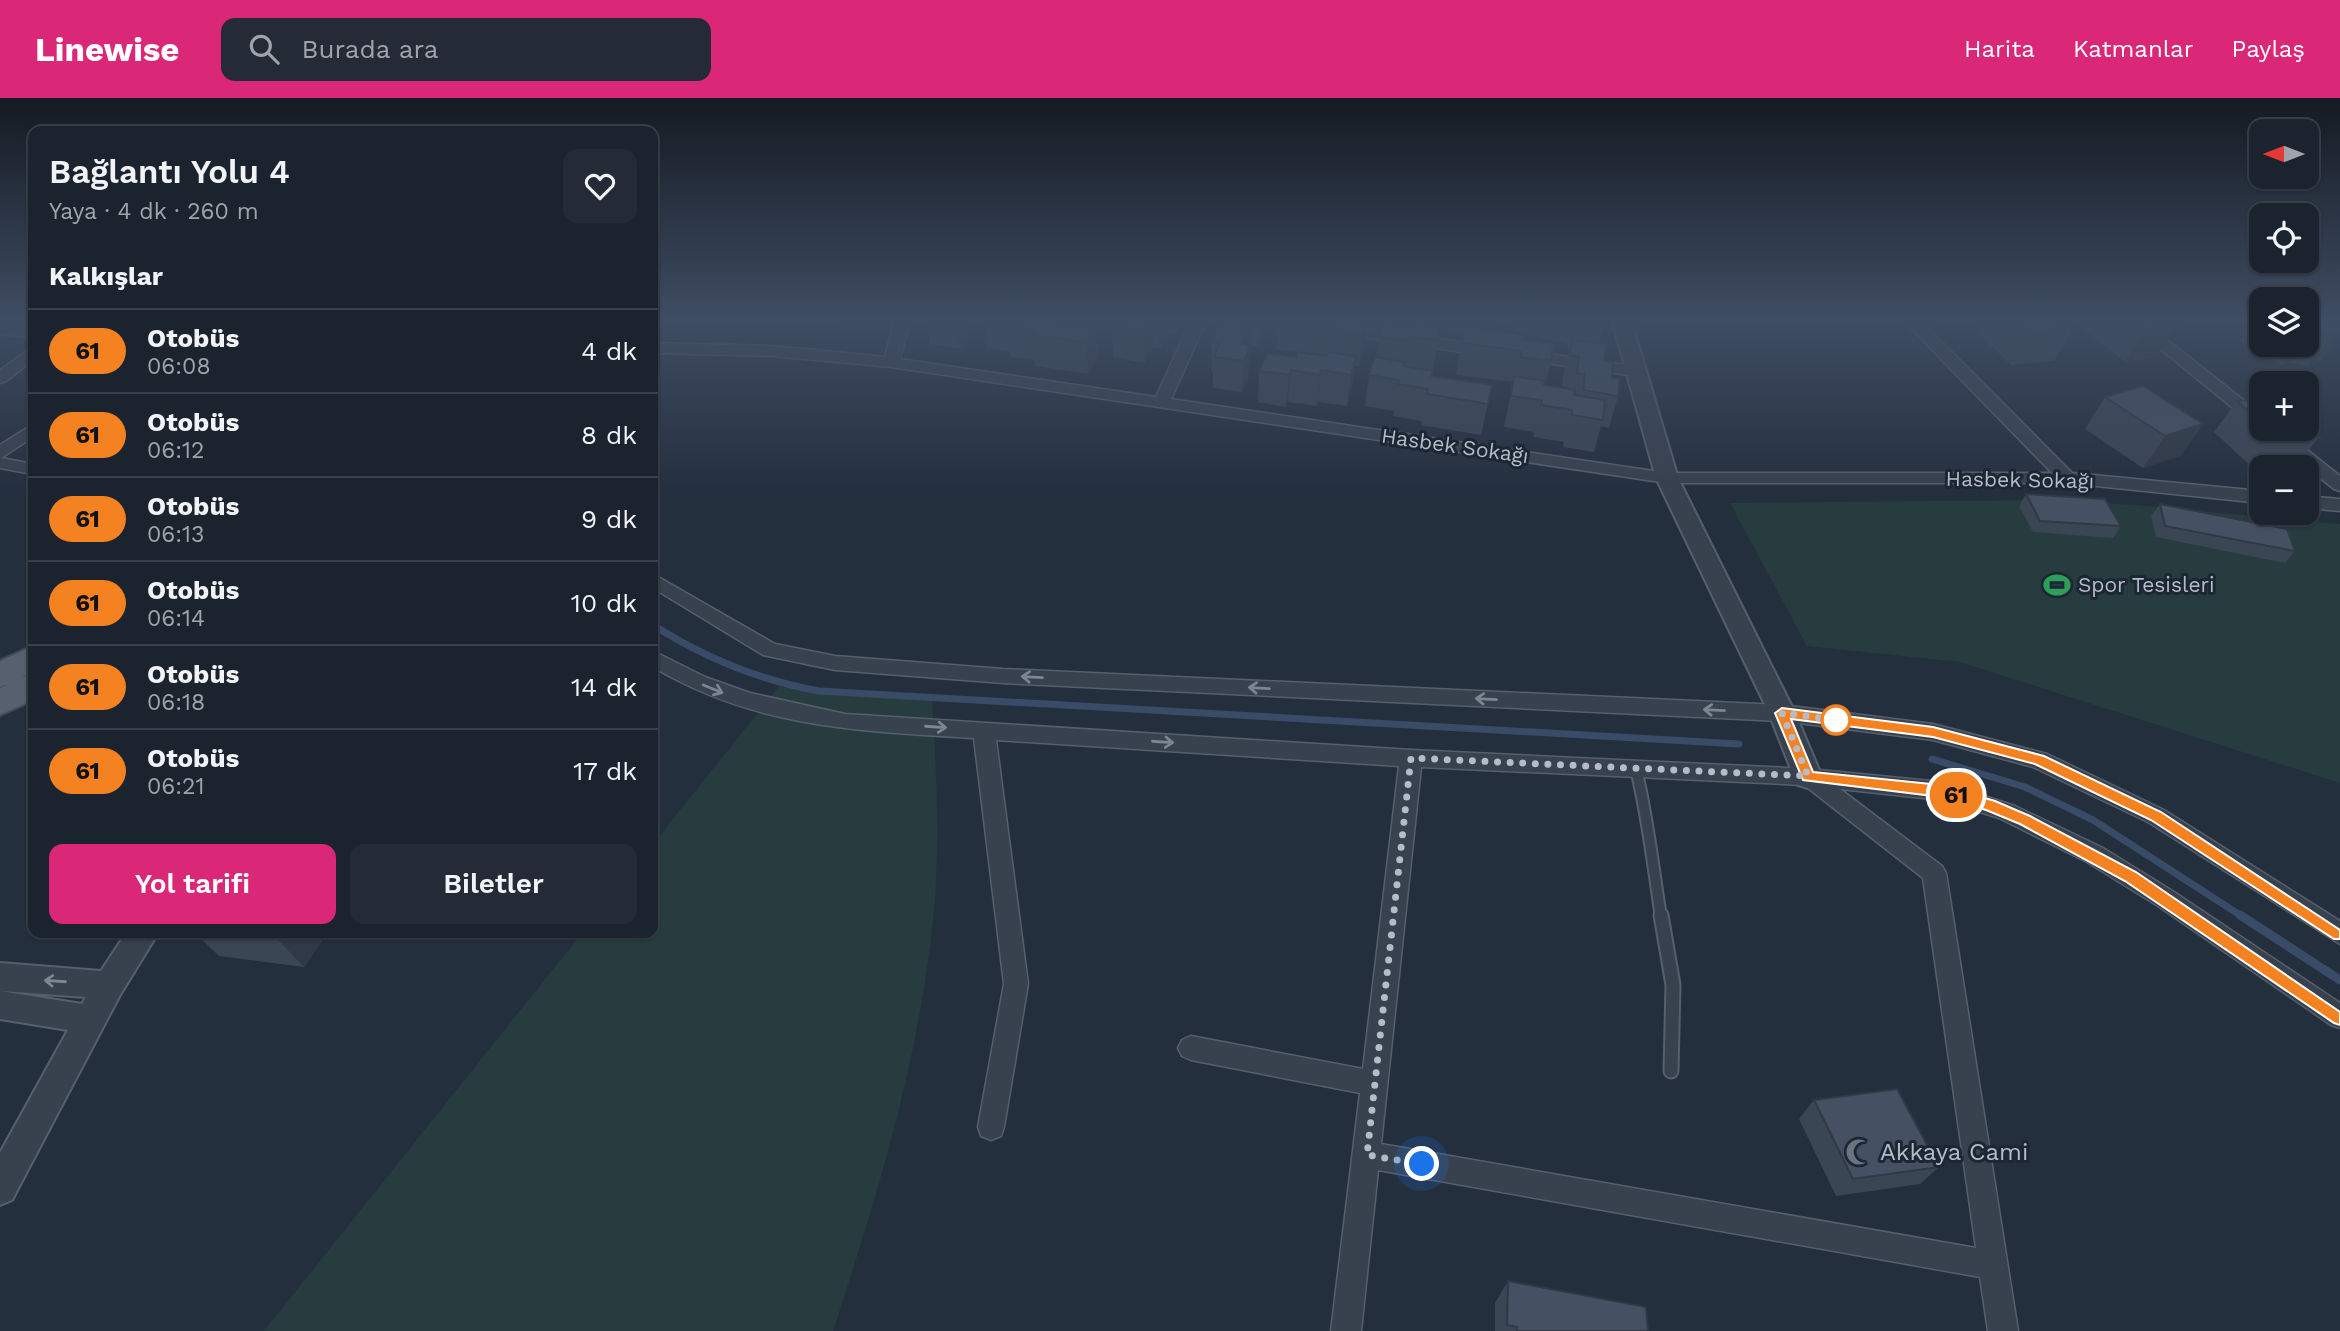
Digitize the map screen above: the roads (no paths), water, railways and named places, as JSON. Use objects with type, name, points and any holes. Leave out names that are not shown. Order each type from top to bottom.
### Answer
[{"type":"main road","points":[[0,675],[28,660]]},
{"type":"main road","points":[[0,703],[28,689]]},
{"type":"street","name":"Hasbek Sokağı","points":[[996,378],[1667,478],[2067,478],[2249,496]]},
{"type":"street","points":[[1161,402],[1172,378]]},
{"type":"street","points":[[1636,378],[1667,478],[1782,713],[1808,776],[1934,873],[2003,1331]]},
{"type":"street","points":[[1968,378],[2067,478]]},
{"type":"street","points":[[2205,378],[2249,412]]},
{"type":"street","points":[[0,453],[28,433]]},
{"type":"street","points":[[2284,441],[2340,485]]},
{"type":"street","points":[[0,463],[28,469]]},
{"type":"street","points":[[2319,503],[2340,505]]},
{"type":"street","points":[[658,583],[770,650],[835,663],[1003,676],[1782,713],[1933,732],[2039,760],[2156,816],[2340,934]]},
{"type":"street","points":[[658,661],[716,690],[779,710],[845,722],[1411,758],[1808,776],[1941,791],[2016,816],[2130,876],[2340,1017]]},
{"type":"street","points":[[984,730],[1016,984],[991,1127]]},
{"type":"street","points":[[1346,1331],[1411,758]]},
{"type":"street","points":[[0,1188],[109,985],[140,938]]},
{"type":"street","points":[[0,976],[109,985]]},
{"type":"street","points":[[0,1005],[90,1019]]},
{"type":"street","points":[[1191,1048],[1376,1084]]},
{"type":"street","points":[[1367,1155],[1993,1265]]},
{"type":"lane","points":[[1636,769],[1647,814],[1649,844],[1673,985],[1671,1070]]},
{"type":"waterway","points":[[658,628],[692,648],[753,674],[819,691],[1739,744]]},
{"type":"waterway","points":[[1932,759],[2025,787],[2093,820],[2243,917]]},
{"type":"waterway","points":[[2240,915],[2340,980]]},
{"type":"place","name":"Spor Tesisleri","points":[[2057,585]]},
{"type":"place","name":"Akkaya Cami","points":[[1859,1152]]}]
